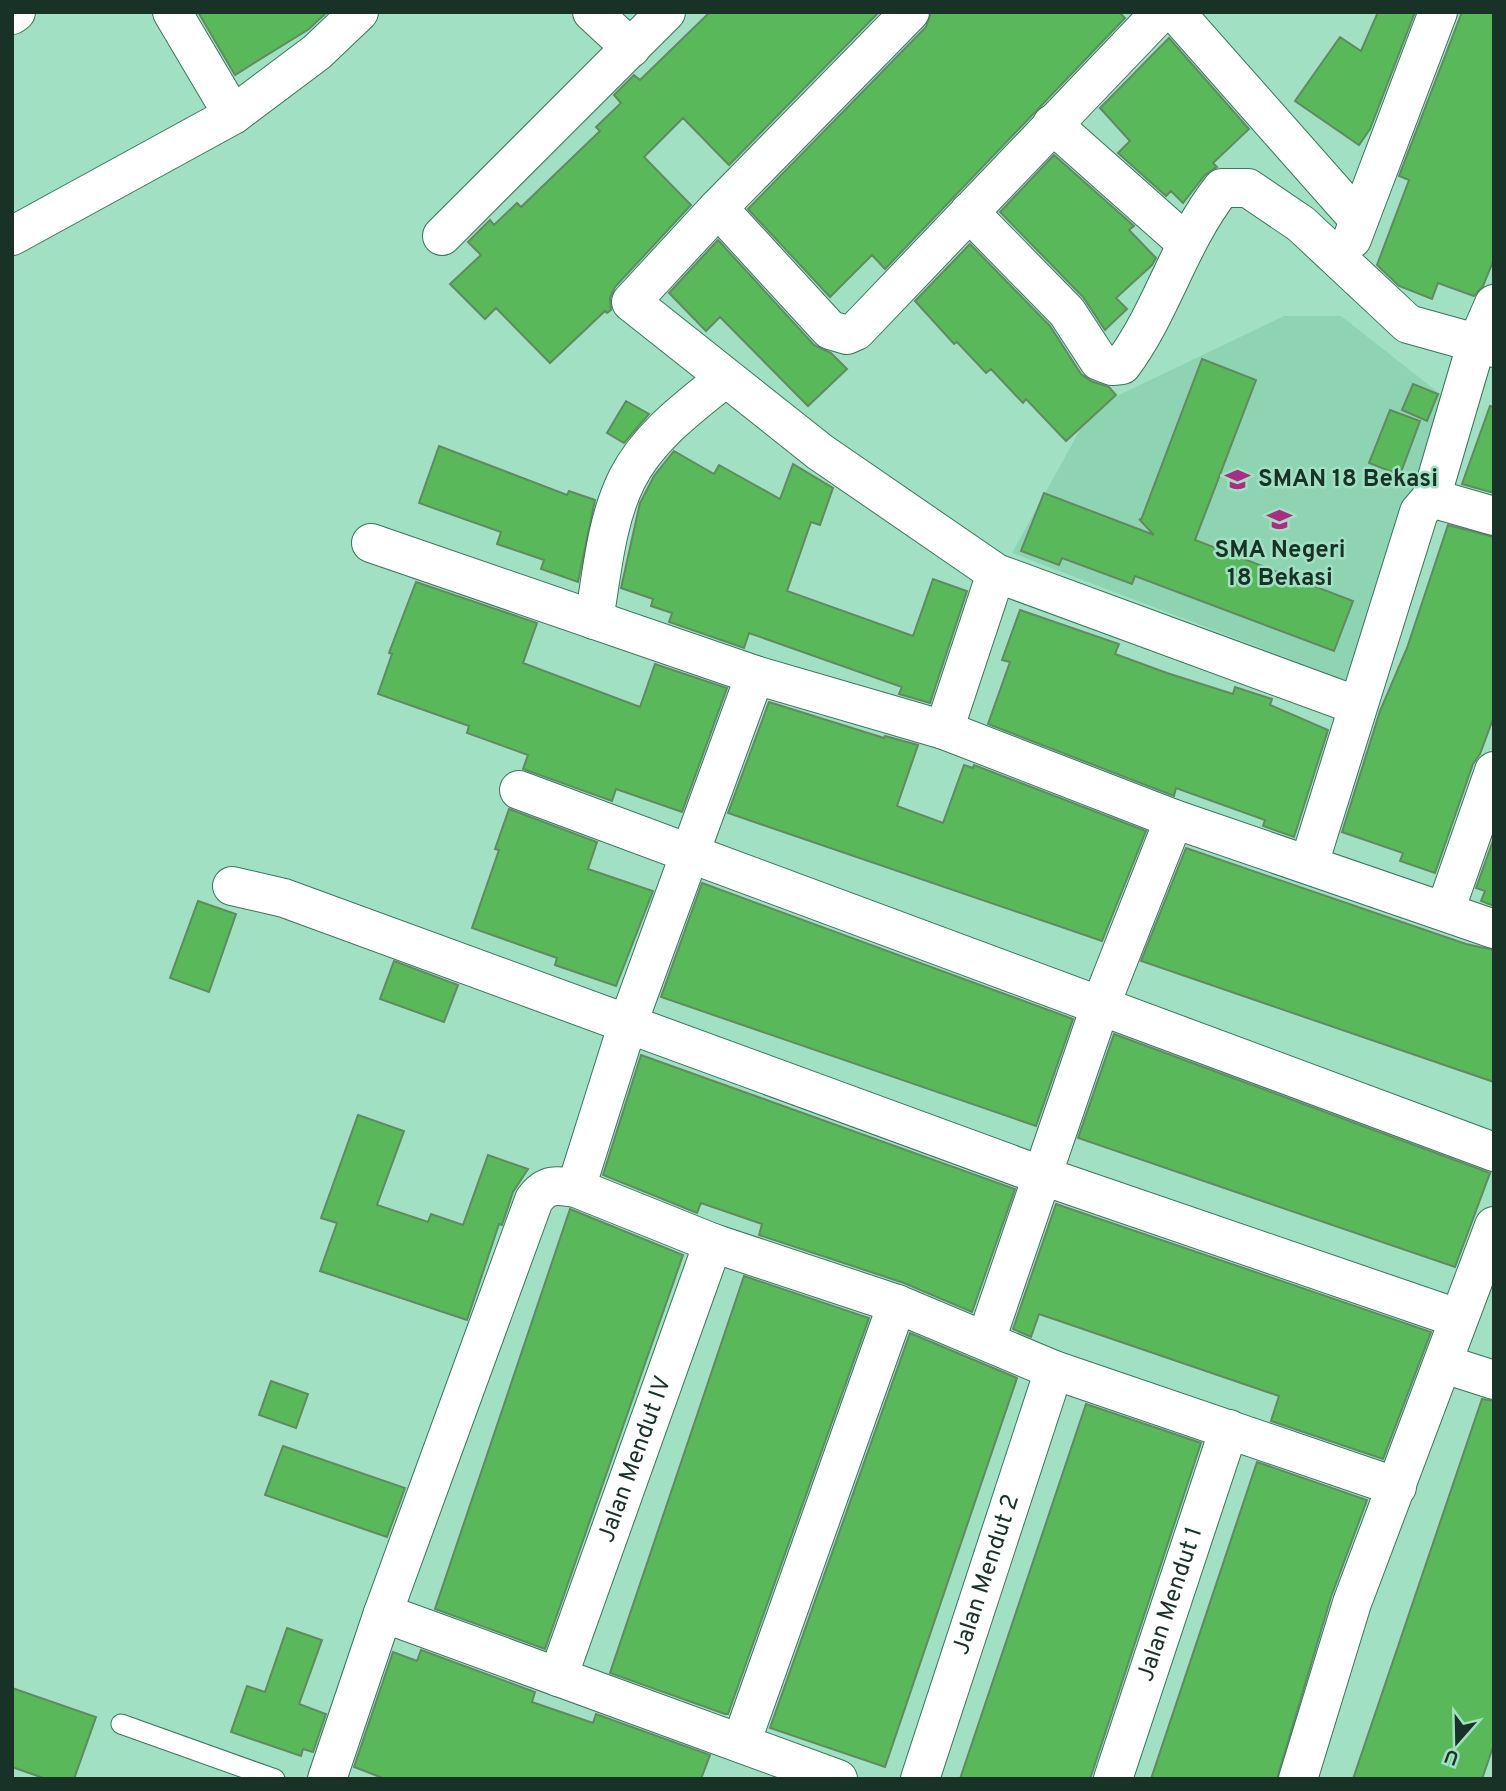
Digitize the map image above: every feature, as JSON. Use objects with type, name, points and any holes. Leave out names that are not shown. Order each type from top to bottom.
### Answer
[{"type":"street","points":[[172,12],[233,114]]},
{"type":"street","points":[[12,236],[233,114],[317,52],[359,12]]},
{"type":"street","points":[[592,12],[631,48]]},
{"type":"street","points":[[442,236],[666,12]]},
{"type":"street","points":[[910,12],[718,208],[631,302],[724,379],[820,452],[996,573],[1357,706]]},
{"type":"street","points":[[1345,264],[1358,219],[1438,12]]},
{"type":"street","points":[[718,208],[830,330],[847,335],[856,331],[1157,15],[1358,219]]},
{"type":"street","points":[[1052,124],[1186,243]]},
{"type":"street","points":[[969,212],[1067,312],[1099,361],[1112,366],[1122,365],[1136,346],[1200,216],[1222,188],[1248,188],[1301,224],[1408,324],[1485,347]]},
{"type":"street","points":[[1308,864],[1419,512],[1431,498],[1485,347],[1494,304]]},
{"type":"street","points":[[594,620],[614,512],[628,477],[663,431],[724,379]]},
{"type":"street","points":[[1431,498],[1494,516]]},
{"type":"street","points":[[371,544],[754,675],[944,730],[1174,818],[1494,929]]},
{"type":"street","points":[[944,730],[996,573]]},
{"type":"street","points":[[576,1188],[628,1023],[692,853],[754,675]]},
{"type":"street","points":[[1445,911],[1494,771]]},
{"type":"street","points":[[519,790],[1494,1152]]},
{"type":"street","points":[[986,1340],[1101,1004],[1174,818]]},
{"type":"street","points":[[232,886],[284,898],[1043,1176],[1457,1318]]},
{"type":"street","points":[[327,1779],[383,1613],[534,1200],[541,1189],[554,1184],[576,1188],[713,1242],[897,1304],[1054,1370],[1397,1487]]},
{"type":"street","points":[[1298,1779],[1352,1602],[1444,1364],[1457,1318],[1494,1226]]},
{"type":"street","name":"Jalan Mendut IV","points":[[558,1677],[713,1242]]},
{"type":"street","points":[[741,1744],[897,1304]]},
{"type":"street","points":[[1444,1364],[1494,1380]]},
{"type":"street","name":"Jalan Mendut 2","points":[[920,1779],[1054,1370]]},
{"type":"street","name":"Jalan Mendut 1","points":[[1113,1779],[1229,1429]]},
{"type":"street","points":[[383,1613],[838,1779]]},
{"type":"lane","points":[[121,1724],[275,1779]]},
{"type":"shaded area","name":"SMAN 18 Bekasi","points":[[1284,316],[1341,316],[1453,404],[1345,680],[1012,553],[1092,408]]},
{"type":"building","points":[[198,12],[327,12],[309,29],[235,75]]},
{"type":"building","points":[[710,12],[879,12],[729,165],[683,118],[644,157],[691,205],[615,287],[610,298],[611,310],[607,313],[605,311],[550,363],[496,308],[485,319],[450,284],[481,255],[468,242],[490,220],[494,225],[517,203],[521,207],[600,131],[596,127],[621,103],[614,95],[634,75],[640,80]]},
{"type":"building","points":[[931,12],[1119,12],[1125,18],[885,269],[872,255],[830,297],[748,209],[926,27]]},
{"type":"building","points":[[1378,12],[1415,12],[1370,129],[1359,145],[1295,101],[1340,37],[1361,51]]},
{"type":"building","points":[[1462,12],[1494,12],[1494,259],[1483,286],[1474,296],[1438,283],[1432,299],[1399,286],[1377,265],[1409,180],[1399,176]]},
{"type":"building","points":[[1169,38],[1249,129],[1213,163],[1217,167],[1205,175],[1183,203],[1171,191],[1166,196],[1118,153],[1130,141],[1100,108]]},
{"type":"building","points":[[1054,155],[1134,226],[1129,230],[1156,258],[1152,265],[1116,298],[1127,309],[1105,330],[1083,297],[1000,212]]},
{"type":"building","points":[[718,240],[814,345],[831,353],[847,369],[808,406],[720,317],[706,331],[669,293]]},
{"type":"building","points":[[970,244],[1050,326],[1081,374],[1091,381],[1109,387],[1116,395],[1066,441],[1026,399],[1023,403],[991,369],[986,373],[957,342],[954,344],[915,301]]},
{"type":"building","points":[[1202,359],[1256,380],[1195,540],[1353,601],[1334,651],[1135,576],[1132,584],[1062,558],[1059,565],[1021,551],[1044,493],[1154,535],[1139,519],[1141,520]]},
{"type":"building","points":[[1413,384],[1438,394],[1427,421],[1402,410]]},
{"type":"building","points":[[626,401],[649,414],[624,443],[607,433]]},
{"type":"building","points":[[1490,406],[1494,407],[1494,493],[1462,484]]},
{"type":"building","points":[[1390,410],[1420,421],[1400,475],[1369,463]]},
{"type":"building","points":[[439,446],[567,495],[569,491],[595,500],[578,582],[541,569],[544,560],[497,544],[501,532],[419,503]]},
{"type":"building","points":[[674,451],[714,474],[719,465],[780,499],[793,464],[833,488],[820,525],[811,522],[787,591],[913,636],[933,579],[967,591],[930,703],[899,694],[902,687],[749,633],[744,648],[669,622],[672,613],[651,606],[653,599],[621,588],[640,503],[654,476]]},
{"type":"building","points":[[1448,525],[1494,537],[1494,716],[1480,754],[1473,764],[1435,873],[1400,861],[1403,853],[1342,832],[1380,711],[1407,648]]},
{"type":"building","points":[[416,582],[537,623],[523,663],[640,707],[655,664],[727,688],[682,812],[616,789],[612,801],[523,769],[528,755],[467,733],[469,726],[378,694],[392,654],[389,653]]},
{"type":"building","points":[[1020,610],[1119,644],[1115,654],[1167,673],[1233,694],[1235,687],[1272,699],[1270,705],[1328,730],[1294,837],[1263,826],[1265,820],[1176,788],[1174,796],[988,724],[1010,662],[1002,660]]},
{"type":"building","points":[[769,702],[884,738],[885,736],[918,745],[897,806],[943,823],[964,765],[973,768],[974,765],[1146,831],[1102,941],[728,813]]},
{"type":"building","points":[[509,809],[597,842],[588,869],[653,891],[616,986],[555,965],[557,958],[472,928],[499,850],[495,849]]},
{"type":"building","points":[[1494,838],[1494,906],[1481,901],[1485,891],[1476,888]]},
{"type":"building","points":[[1186,848],[1466,944],[1494,950],[1494,1082],[1141,961]]},
{"type":"building","points":[[702,883],[1073,1019],[1036,1126],[661,997]]},
{"type":"building","points":[[198,901],[236,914],[209,992],[170,978]]},
{"type":"building","points":[[394,961],[458,985],[444,1022],[380,999]]},
{"type":"building","points":[[1114,1034],[1490,1173],[1455,1267],[1078,1138]]},
{"type":"building","points":[[641,1055],[1015,1189],[972,1312],[904,1283],[759,1235],[762,1224],[701,1203],[697,1213],[603,1175]]},
{"type":"building","points":[[358,1115],[404,1131],[377,1205],[428,1222],[431,1214],[463,1225],[488,1155],[528,1169],[513,1192],[502,1225],[499,1224],[467,1320],[320,1271],[337,1223],[321,1218]]},
{"type":"building","points":[[1056,1204],[1431,1332],[1383,1459],[1271,1421],[1279,1396],[1039,1314],[1031,1337],[1013,1329]]},
{"type":"building","points":[[570,1209],[683,1255],[545,1649],[435,1609]]},
{"type":"building","points":[[744,1276],[869,1318],[728,1714],[725,1714],[610,1673]]},
{"type":"building","points":[[910,1333],[1017,1378],[885,1767],[770,1728]]},
{"type":"building","points":[[271,1381],[308,1394],[296,1428],[259,1415]]},
{"type":"building","points":[[1482,1399],[1494,1401],[1494,1744],[1482,1779],[1353,1779]]},
{"type":"building","points":[[1086,1404],[1201,1443],[1090,1779],[960,1779]]},
{"type":"building","points":[[283,1446],[405,1488],[387,1537],[265,1495]]},
{"type":"building","points":[[1257,1462],[1367,1500],[1331,1597],[1277,1779],[1151,1779]]},
{"type":"building","points":[[287,1628],[322,1640],[299,1704],[326,1714],[313,1752],[303,1749],[301,1756],[231,1732],[247,1686],[265,1692]]},
{"type":"building","points":[[421,1650],[535,1692],[532,1702],[593,1723],[596,1714],[710,1755],[701,1779],[385,1779],[354,1767],[393,1652],[417,1661]]},
{"type":"building","points":[[12,1688],[96,1717],[74,1779],[46,1779],[12,1767]]},
{"type":"place","name":"SMAN 18 Bekasi","points":[[1238,480]]},
{"type":"place","name":"SMA Negeri 18 Bekasi","points":[[1280,520]]}]
